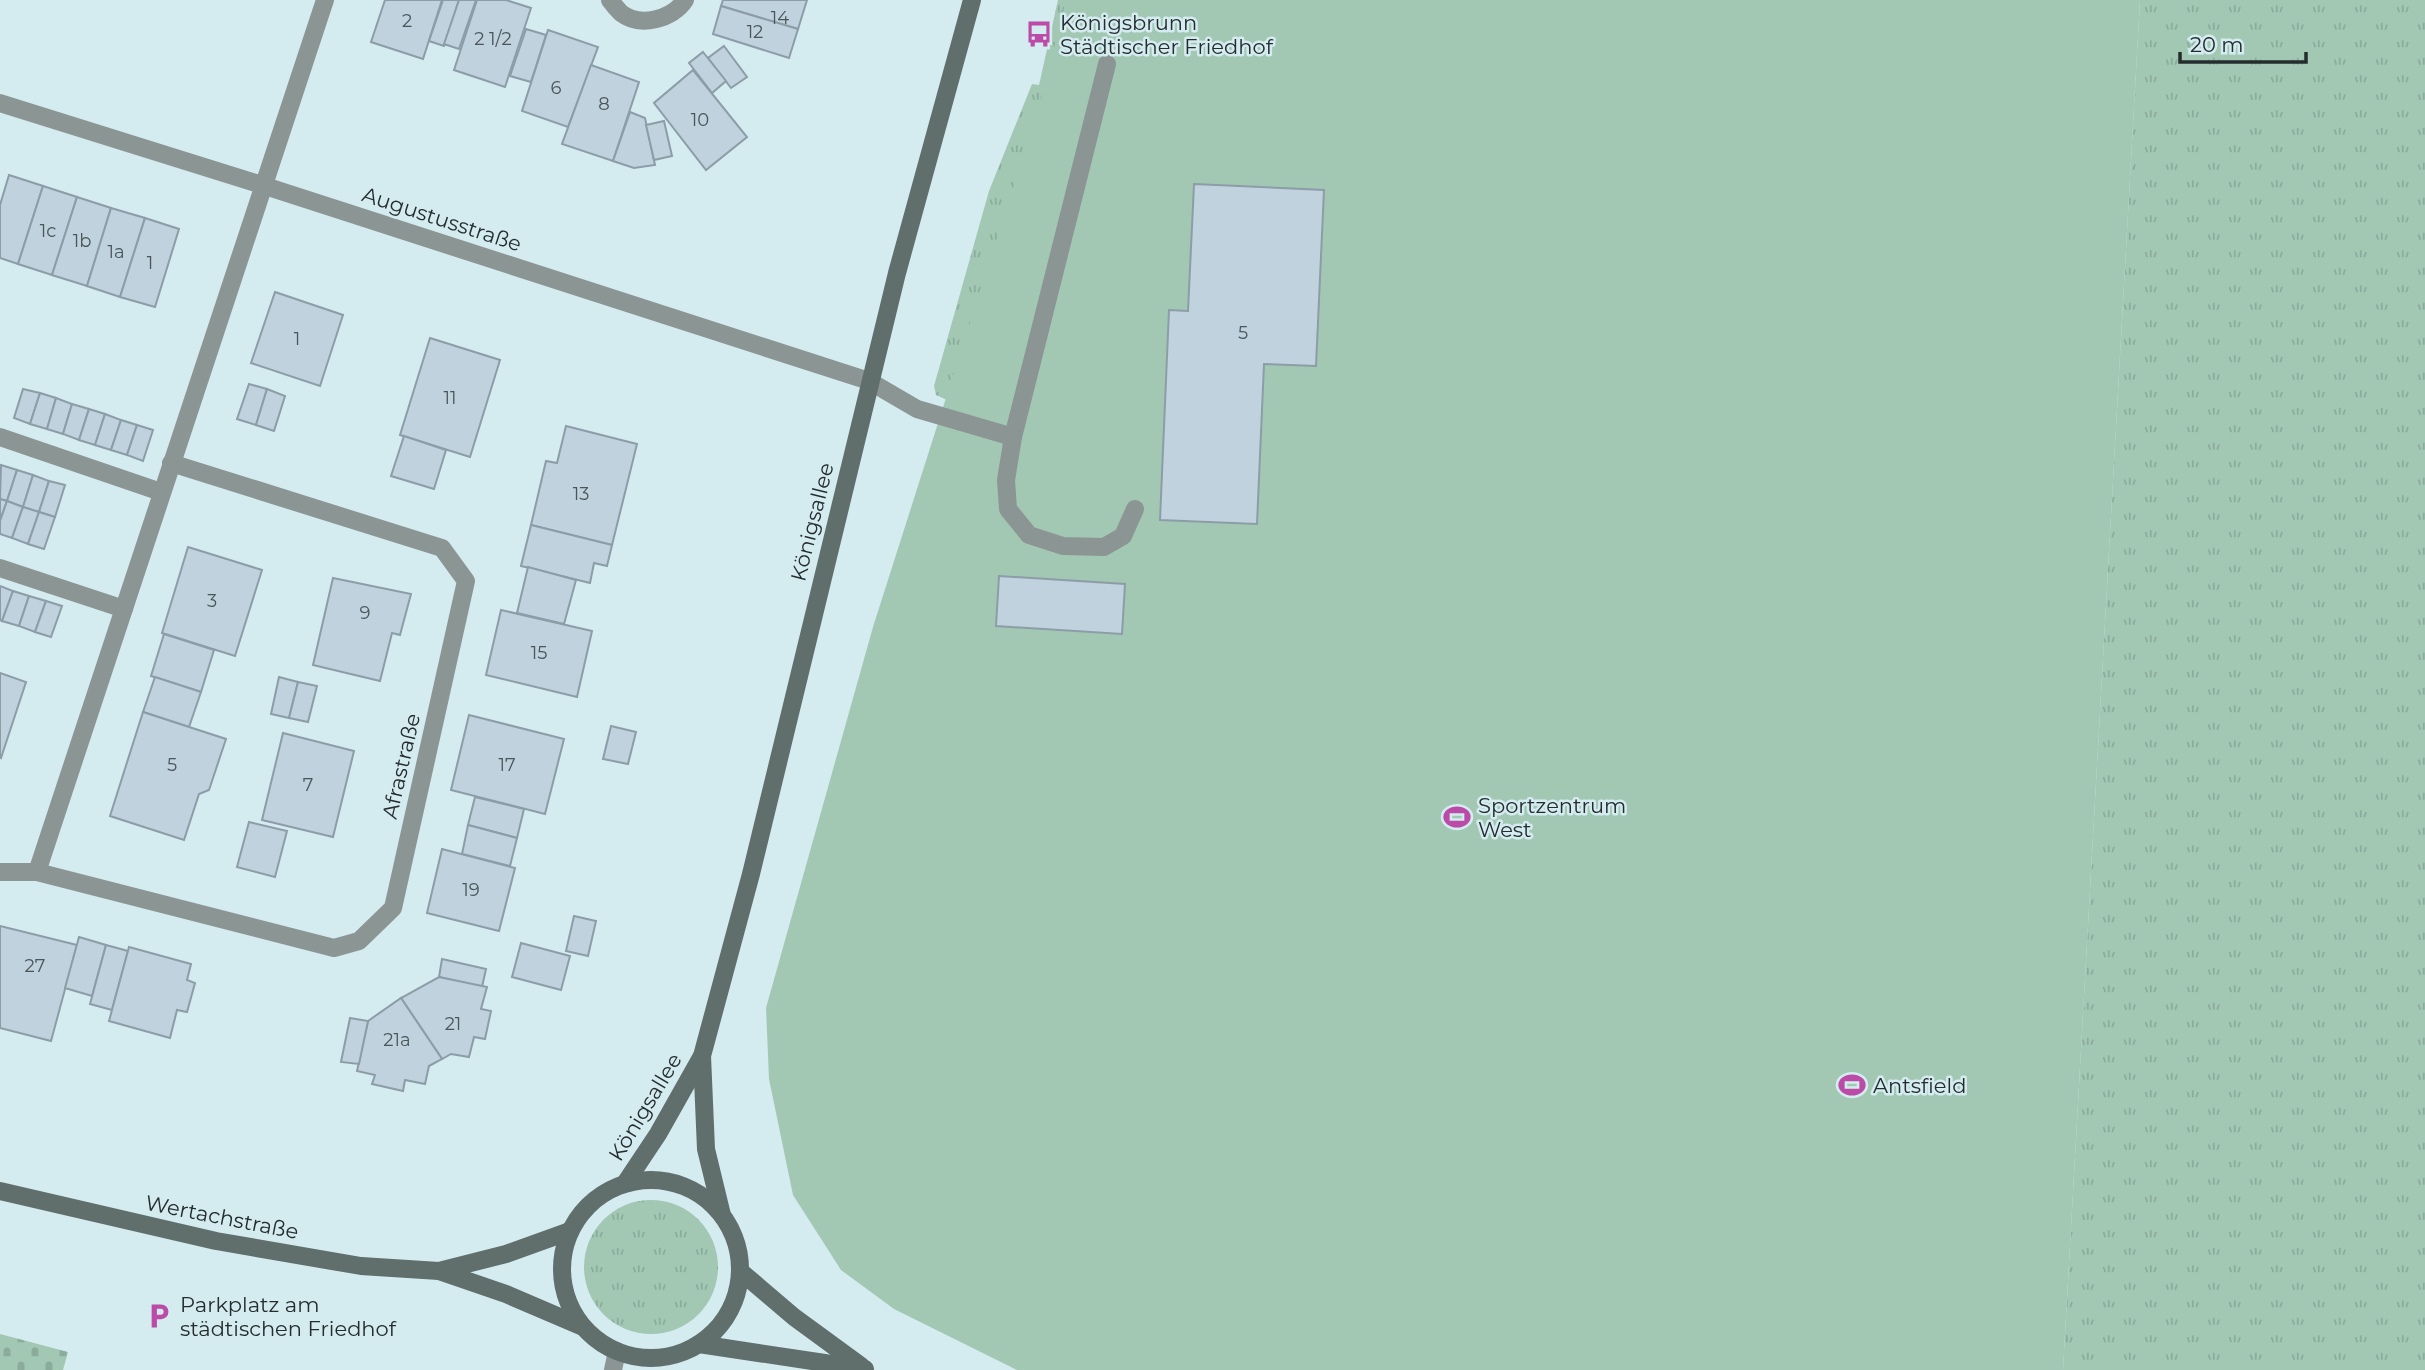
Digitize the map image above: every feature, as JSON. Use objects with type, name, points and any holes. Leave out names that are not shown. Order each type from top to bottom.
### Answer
[{"type":"street","points":[[37,872],[325,0]]},
{"type":"street","points":[[610,0],[622,14],[644,20],[664,18],[679,9],[685,0]]},
{"type":"street","name":"Königsallee","points":[[626,1182],[658,1134],[702,1056],[751,874],[869,381],[972,0]]},
{"type":"street","points":[[1107,64],[1013,437],[1006,480],[1008,509],[1029,535],[1063,546],[1104,547],[1124,536],[1135,509]]},
{"type":"street","name":"Augustusstraße","points":[[0,103],[869,381],[917,409],[1013,437]]},
{"type":"street","points":[[0,437],[161,492]]},
{"type":"street","name":"Afrastraße","points":[[0,872],[37,872],[334,948],[359,941],[393,908],[466,581],[442,548],[171,463]]},
{"type":"street","points":[[0,568],[124,609]]},
{"type":"street","name":"Königsallee","points":[[702,1056],[706,1149],[722,1215]]},
{"type":"street","points":[[672,1181],[700,1194],[722,1215],[736,1241],[740,1271],[735,1300],[720,1325],[699,1344],[673,1356],[630,1356],[598,1341],[583,1327],[568,1302],[561,1274],[564,1245],[578,1217],[599,1195],[626,1182],[672,1181]]},
{"type":"street","name":"Wertachstraße","points":[[0,1191],[216,1241],[361,1266],[439,1271],[506,1294],[583,1327]]},
{"type":"street","name":"Wertachstraße","points":[[439,1271],[506,1254],[570,1231]]},
{"type":"street","points":[[740,1271],[794,1317],[866,1369]]},
{"type":"street","points":[[699,1344],[866,1369]]},
{"type":"street","points":[[613,1370],[617,1351]]},
{"type":"green space","points":[[1058,0],[1066,0],[1098,11],[949,401],[936,395],[934,386],[989,191],[1032,84],[1039,85]]},
{"type":"green space","name":"Sportzentrum West","points":[[1066,0],[2140,0],[2063,1370],[1017,1370],[894,1309],[841,1270],[793,1195],[769,1079],[766,1008],[873,627],[1041,100]]},
{"type":"green space","points":[[2140,0],[2425,0],[2425,1370],[2063,1370]]},
{"type":"green space","points":[[651,1200],[676,1205],[698,1220],[713,1242],[718,1267],[713,1292],[698,1314],[676,1329],[651,1334],[626,1329],[604,1314],[589,1292],[584,1267],[589,1242],[604,1220],[626,1205]]},
{"type":"green space","points":[[0,1334],[68,1352],[63,1370],[0,1370]]},
{"type":"building","points":[[385,0],[442,0],[423,59],[371,42]]},
{"type":"building","points":[[443,0],[459,0],[444,46],[429,41]]},
{"type":"building","points":[[459,0],[476,0],[459,49],[444,44]]},
{"type":"building","points":[[477,0],[506,0],[531,8],[505,87],[454,70]]},
{"type":"building","points":[[723,0],[807,0],[798,29],[721,6]]},
{"type":"building","points":[[721,6],[798,29],[789,58],[713,34]]},
{"type":"building","points":[[526,29],[546,35],[531,82],[510,76]]},
{"type":"building","points":[[548,30],[598,47],[568,127],[522,111]]},
{"type":"building","points":[[724,46],[747,77],[731,88],[708,58]]},
{"type":"building","points":[[703,52],[726,81],[712,93],[689,63]]},
{"type":"building","points":[[591,65],[639,82],[613,161],[562,144]]},
{"type":"building","points":[[693,70],[747,137],[706,170],[654,103]]},
{"type":"building","points":[[630,112],[645,118],[655,165],[634,168],[613,161]]},
{"type":"building","points":[[664,121],[672,156],[654,160],[646,125]]},
{"type":"building","points":[[9,175],[43,186],[18,264],[0,258],[0,205]]},
{"type":"building","points":[[1194,184],[1324,190],[1316,366],[1264,364],[1257,524],[1160,520],[1169,310],[1188,311]]},
{"type":"building","points":[[43,186],[77,197],[52,275],[18,264]]},
{"type":"building","points":[[77,197],[111,208],[87,286],[52,275]]},
{"type":"building","points":[[111,208],[145,218],[120,297],[87,286]]},
{"type":"building","points":[[145,218],[179,229],[155,307],[120,297]]},
{"type":"building","points":[[275,292],[343,315],[320,386],[251,363]]},
{"type":"building","points":[[430,338],[500,360],[470,457],[400,435]]},
{"type":"building","points":[[249,384],[267,389],[256,425],[237,419]]},
{"type":"building","points":[[23,389],[40,393],[30,424],[14,418]]},
{"type":"building","points":[[267,389],[285,396],[274,431],[256,425]]},
{"type":"building","points":[[40,393],[56,398],[47,429],[30,424]]},
{"type":"building","points":[[56,398],[72,404],[63,434],[47,429]]},
{"type":"building","points":[[72,404],[89,409],[79,440],[63,434]]},
{"type":"building","points":[[89,409],[105,414],[95,445],[79,440]]},
{"type":"building","points":[[105,414],[121,420],[111,450],[95,445]]},
{"type":"building","points":[[121,420],[137,425],[127,455],[111,450]]},
{"type":"building","points":[[137,425],[153,430],[143,461],[127,455]]},
{"type":"building","points":[[566,426],[637,444],[612,545],[531,525],[546,461],[557,463]]},
{"type":"building","points":[[404,436],[446,450],[434,489],[391,476]]},
{"type":"building","points":[[1,465],[17,470],[7,501],[0,499]]},
{"type":"building","points":[[17,470],[33,475],[23,507],[7,501]]},
{"type":"building","points":[[33,475],[49,481],[39,512],[23,507]]},
{"type":"building","points":[[49,481],[65,485],[55,517],[39,512]]},
{"type":"building","points":[[0,499],[7,501],[0,521]]},
{"type":"building","points":[[7,501],[23,507],[12,538],[0,534],[0,521]]},
{"type":"building","points":[[23,507],[39,512],[28,544],[12,538]]},
{"type":"building","points":[[39,512],[55,517],[44,549],[28,544]]},
{"type":"building","points":[[531,525],[612,545],[607,566],[594,563],[590,583],[521,566]]},
{"type":"building","points":[[188,547],[262,570],[235,656],[162,633]]},
{"type":"building","points":[[528,567],[576,580],[564,624],[517,613]]},
{"type":"building","points":[[999,576],[1125,584],[1122,634],[996,626]]},
{"type":"building","points":[[333,578],[411,594],[400,635],[392,633],[380,681],[313,665]]},
{"type":"building","points":[[0,586],[13,591],[2,621],[0,620]]},
{"type":"building","points":[[13,591],[29,596],[19,626],[2,621]]},
{"type":"building","points":[[29,596],[46,601],[35,632],[19,626]]},
{"type":"building","points":[[46,601],[62,606],[51,637],[35,632]]},
{"type":"building","points":[[501,610],[592,631],[577,697],[486,675]]},
{"type":"building","points":[[164,634],[214,650],[201,692],[151,676]]},
{"type":"building","points":[[0,673],[26,682],[1,758],[0,757]]},
{"type":"building","points":[[155,677],[201,692],[189,727],[143,712]]},
{"type":"building","points":[[279,677],[298,682],[289,718],[271,714]]},
{"type":"building","points":[[298,682],[317,686],[308,722],[289,718]]},
{"type":"building","points":[[143,712],[226,739],[209,790],[199,794],[184,840],[110,816]]},
{"type":"building","points":[[469,715],[564,739],[545,814],[451,790]]},
{"type":"building","points":[[611,726],[636,732],[628,764],[603,759]]},
{"type":"building","points":[[283,733],[354,751],[333,837],[262,820]]},
{"type":"building","points":[[475,797],[524,809],[517,838],[468,825]]},
{"type":"building","points":[[249,822],[287,831],[275,877],[237,867]]},
{"type":"building","points":[[468,825],[517,838],[510,866],[462,854]]},
{"type":"building","points":[[442,849],[515,868],[499,931],[427,913]]},
{"type":"building","points":[[574,916],[596,921],[588,956],[566,951]]},
{"type":"building","points":[[0,926],[77,945],[51,1041],[0,1028]]},
{"type":"building","points":[[79,937],[106,945],[92,996],[65,988]]},
{"type":"building","points":[[521,943],[570,956],[561,990],[512,977]]},
{"type":"building","points":[[106,945],[128,951],[112,1010],[90,1004]]},
{"type":"building","points":[[129,947],[191,964],[187,980],[195,983],[187,1012],[177,1010],[170,1038],[109,1021]]},
{"type":"building","points":[[442,959],[486,969],[482,987],[439,977]]},
{"type":"building","points":[[439,977],[487,987],[481,1009],[491,1011],[485,1039],[474,1037],[469,1057],[451,1054],[442,1059],[401,998]]},
{"type":"building","points":[[401,998],[442,1059],[429,1066],[425,1084],[405,1080],[403,1091],[372,1084],[375,1075],[357,1071],[368,1021]]},
{"type":"building","points":[[350,1018],[368,1021],[359,1064],[341,1062]]},
{"type":"place","name":"Königsbrunn Städtischer Friedhof","points":[[1039,34]]},
{"type":"place","name":"Sportzentrum West","points":[[1457,817]]},
{"type":"place","name":"Antsfield","points":[[1852,1085]]},
{"type":"place","name":"Parkplatz am städtischen Friedhof","points":[[159,1316]]}]
